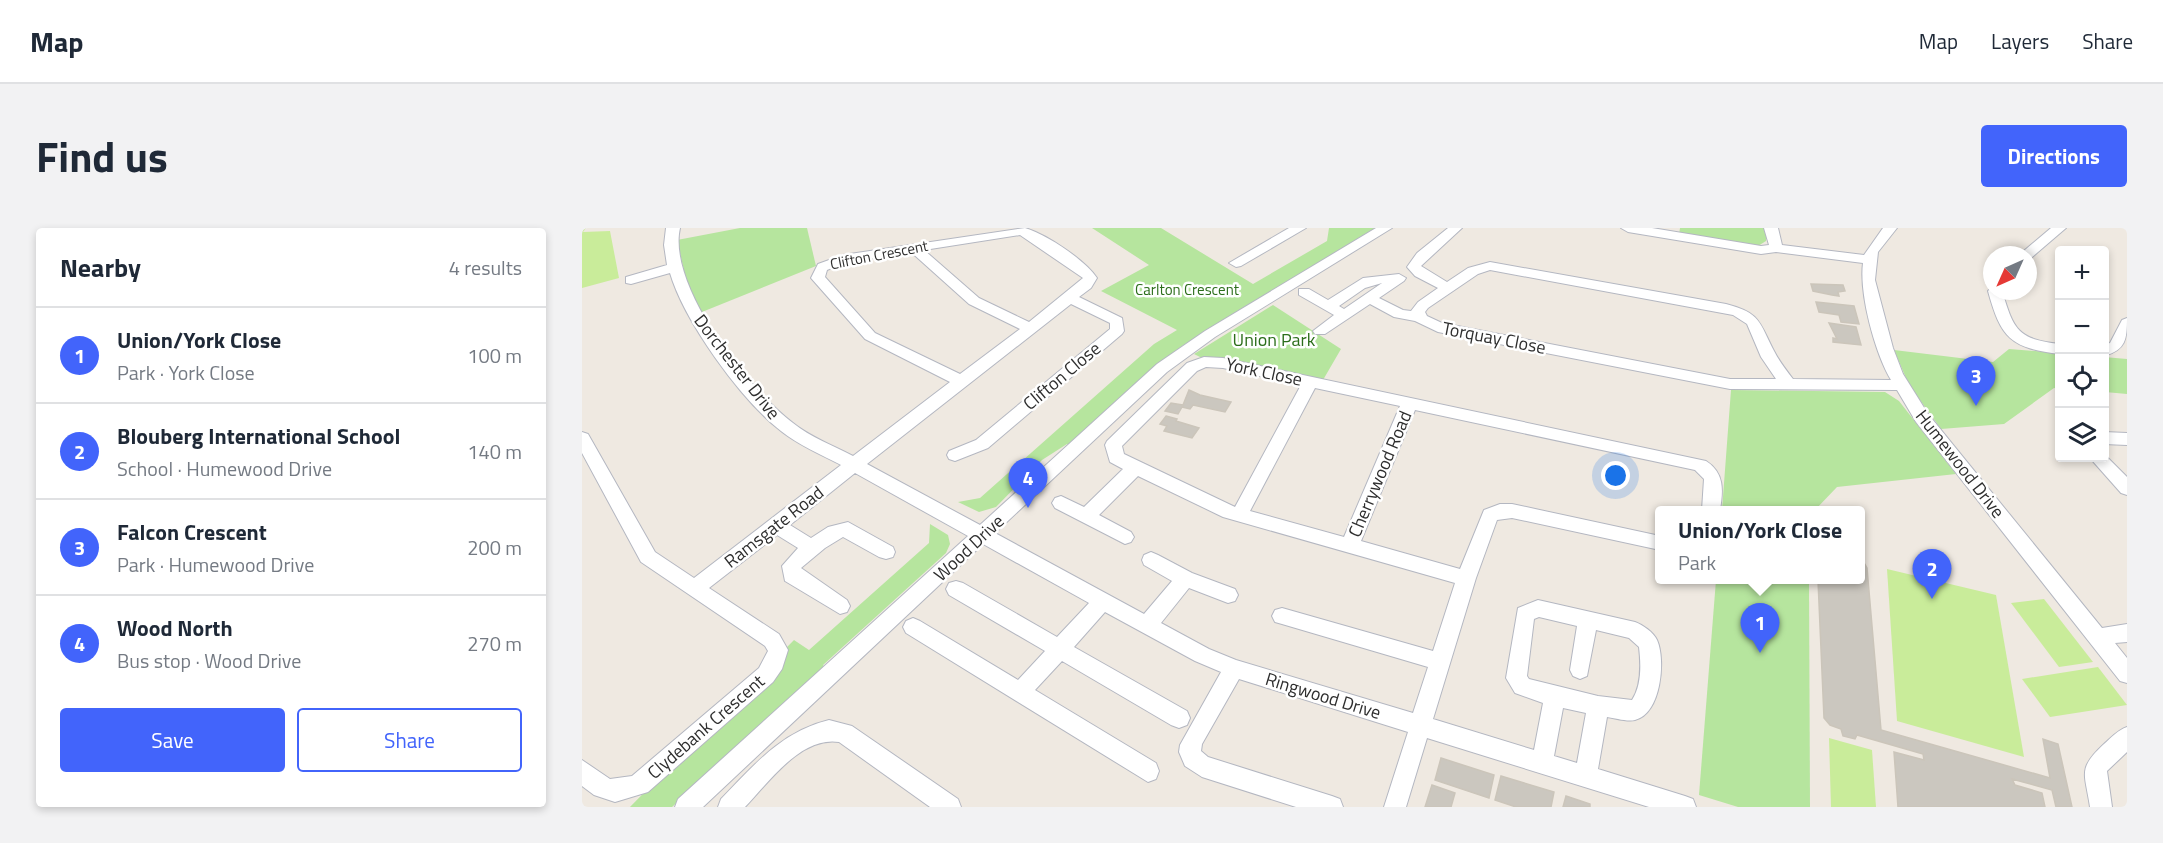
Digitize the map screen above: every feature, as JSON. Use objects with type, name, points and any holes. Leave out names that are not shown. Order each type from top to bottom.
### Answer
[{"type":"street","name":"Dorchester Drive","points":[[673,228],[671,243],[676,267],[682,289],[692,309],[772,415],[789,429],[983,534]]},
{"type":"street","points":[[1236,263],[1299,228]]},
{"type":"street","name":"Wood Drive","points":[[686,807],[1184,351],[1385,228]]},
{"type":"street","points":[[1448,288],[1420,273],[1414,267],[1424,254],[1450,236],[1455,228]]},
{"type":"street","points":[[1628,228],[1761,250],[1776,248],[1869,260],[1876,244],[1890,228]]},
{"type":"street","points":[[1772,228],[1776,248]]},
{"type":"street","points":[[2037,246],[2059,228]]},
{"type":"street","name":"Clifton Crescent","points":[[854,465],[1070,298],[1089,282],[1089,274],[1027,232],[1009,231],[832,262],[820,269],[818,278],[870,336],[961,381]]},
{"type":"street","points":[[914,248],[974,301],[1030,328]]},
{"type":"street","name":"Humewood Drive","points":[[1869,260],[1868,280],[1887,352],[1900,385],[1922,418],[2127,674]]},
{"type":"street","points":[[631,280],[676,267]]},
{"type":"street","name":"Torquay Close","points":[[1788,384],[1768,356],[1757,324],[1740,312],[1498,267],[1473,271],[1423,305],[1418,312],[1419,317],[1438,327],[1730,384],[1900,385]]},
{"type":"street","points":[[1320,331],[1396,280],[1377,278],[1329,306]]},
{"type":"street","points":[[1304,292],[1343,315]]},
{"type":"street","name":"Clifton Close","points":[[955,454],[982,444],[1117,331],[1117,321],[1070,298]]},
{"type":"street","points":[[1369,298],[1399,314],[1419,317]]},
{"type":"street","points":[[1998,300],[2005,327],[2013,336],[2027,344],[2055,348]]},
{"type":"street","points":[[2109,349],[2116,346],[2127,323]]},
{"type":"street","name":"York Close","points":[[1466,578],[1239,515],[1116,458],[1112,450],[1115,441],[1197,364],[1223,363],[1700,465],[1711,472],[1715,480],[1712,506]]},
{"type":"street","points":[[1239,515],[1311,382]]},
{"type":"street","name":"Cherrywood Road","points":[[1350,545],[1410,404]]},
{"type":"street","name":"Clydebank Crescent","points":[[582,438],[643,550],[654,562],[772,640],[778,650],[771,669],[640,784],[624,790],[608,791],[582,771]]},
{"type":"street","points":[[2109,438],[2127,439]]},
{"type":"street","points":[[2102,462],[2127,488]]},
{"type":"street","name":"Ramsgate Road","points":[[694,589],[854,465]]},
{"type":"street","points":[[1086,516],[1134,468]]},
{"type":"street","points":[[1060,503],[1125,537]]},
{"type":"street","points":[[1395,807],[1422,726],[1466,578],[1488,519],[1500,511],[1512,511],[1655,542]]},
{"type":"street","points":[[776,525],[813,548]]},
{"type":"street","points":[[840,606],[790,573],[794,563],[834,532],[846,529],[886,552]]},
{"type":"street","name":"Ringwood Drive","points":[[983,534],[1202,655],[1234,668],[1684,807]]},
{"type":"street","points":[[1151,560],[1185,579],[1228,595]]},
{"type":"street","points":[[1147,625],[1185,579]]},
{"type":"street","points":[[956,589],[1179,718]]},
{"type":"street","points":[[1020,692],[1103,601]]},
{"type":"street","points":[[1538,608],[1635,631],[1646,639],[1650,650],[1648,688],[1642,706],[1633,711],[1555,697],[1522,686],[1517,681],[1516,664],[1526,614],[1538,608]]},
{"type":"street","points":[[1282,616],[1441,662]]},
{"type":"street","points":[[1580,670],[1588,619]]},
{"type":"street","points":[[913,627],[1148,771]]},
{"type":"street","points":[[2098,637],[2127,633]]},
{"type":"street","points":[[1234,668],[1192,740],[1189,751],[1193,759],[1202,766],[1332,807]]},
{"type":"street","points":[[1542,763],[1555,697]]},
{"type":"street","points":[[1586,777],[1598,706]]},
{"type":"street","points":[[729,807],[800,740],[827,729],[844,733],[950,807]]},
{"type":"street","points":[[2101,807],[2095,767],[2127,737]]},
{"type":"green space","points":[[582,228],[586,228],[583,232],[610,231],[619,278],[582,288]]},
{"type":"green space","points":[[740,228],[807,228],[816,266],[702,312],[688,288],[677,240]]},
{"type":"green space","name":"Carlton Crescent","points":[[1092,228],[1161,228],[1253,284],[1327,241],[1329,228],[1375,228],[1182,346],[1158,364],[1069,445],[1067,444],[1042,460],[996,507],[979,512],[958,502],[980,498],[1154,344],[1177,330],[1101,291],[1149,265]]},
{"type":"green space","points":[[1680,228],[1766,228],[1766,241],[1758,246],[1679,235]]},
{"type":"green space","name":"Union Park","points":[[1273,305],[1341,349],[1323,380],[1214,357],[1202,358],[1194,354]]},
{"type":"green space","points":[[2009,349],[2055,353],[2055,388],[2004,424],[1941,429],[1909,385],[1894,350],[1993,362]]},
{"type":"green space","points":[[2109,357],[2127,359],[2127,394],[2109,392]]},
{"type":"green space","points":[[1731,390],[1885,392],[1899,401],[1956,474],[1837,487],[1819,506],[1722,506]]},
{"type":"green space","points":[[930,524],[948,535],[950,544],[946,553],[823,665],[825,668],[672,807],[630,807],[794,640],[809,650],[929,543]]},
{"type":"green space","points":[[1887,569],[1996,595],[2024,757],[1897,721]]},
{"type":"green space","points":[[1716,584],[1809,584],[1810,807],[1738,807],[1699,795]]},
{"type":"green space","points":[[2044,599],[2093,662],[2059,667],[2011,603]]},
{"type":"green space","points":[[2098,667],[2127,705],[2050,717],[2022,679]]},
{"type":"green space","points":[[1829,738],[1872,750],[1876,807],[1831,807]]},
{"type":"building","points":[[1811,284],[1843,285],[1845,291],[1838,292],[1839,296],[1832,295],[1813,291]]},
{"type":"building","points":[[1816,302],[1854,306],[1859,324],[1841,322],[1839,315],[1819,312]]},
{"type":"building","points":[[1829,323],[1856,327],[1861,345],[1833,342],[1833,338],[1837,339]]},
{"type":"building","points":[[1189,390],[1231,402],[1225,412],[1193,405],[1190,409],[1182,407],[1178,414],[1165,411],[1171,403],[1183,405]]},
{"type":"building","points":[[1166,416],[1199,428],[1192,438],[1164,431],[1167,426],[1160,424]]},
{"type":"building","points":[[1865,565],[1881,730],[2050,778],[2043,739],[2058,744],[2072,807],[2056,807],[2052,790],[2012,779],[2015,785],[2042,793],[2045,807],[1898,807],[1894,752],[1924,760],[1923,754],[1857,735],[1855,739],[1843,736],[1841,729],[1830,725],[1824,718],[1818,584],[1865,584]]},
{"type":"building","points":[[1441,758],[1494,775],[1489,798],[1435,780]]},
{"type":"building","points":[[1501,776],[1554,792],[1551,807],[1516,807],[1495,800]]},
{"type":"building","points":[[1432,785],[1455,793],[1451,807],[1425,807]]},
{"type":"building","points":[[1566,796],[1590,804],[1590,807],[1563,807]]},
{"type":"place","name":"Falcon Crescent","points":[[1976,406]]},
{"type":"place","name":"Wood North","points":[[1028,508]]},
{"type":"place","name":"Blouberg International School","points":[[1932,599]]},
{"type":"place","name":"Union/York Close","points":[[1760,653]]}]
